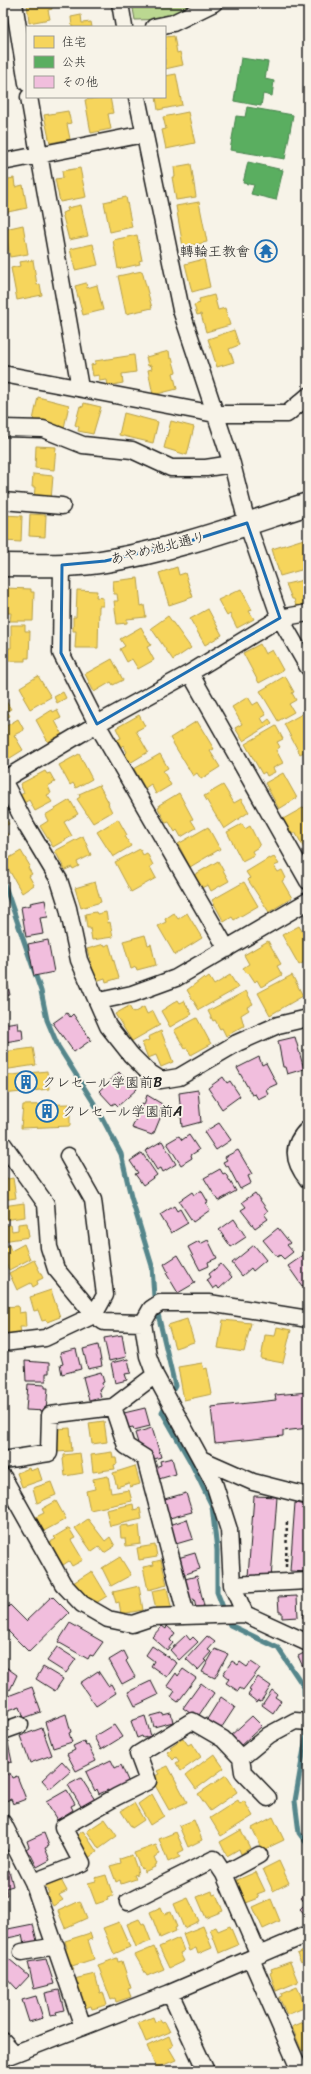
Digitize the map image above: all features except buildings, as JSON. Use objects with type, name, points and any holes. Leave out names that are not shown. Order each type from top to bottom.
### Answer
[{"type":"street","points":[[14,3],[26,77]]},
{"type":"street","points":[[120,3],[124,26]]},
{"type":"street","points":[[159,26],[173,23],[214,3]]},
{"type":"street","points":[[29,98],[80,388]]},
{"type":"street","points":[[137,98],[181,310],[232,464],[247,523],[280,618],[308,667]]},
{"type":"street","points":[[3,162],[144,134]]},
{"type":"street","points":[[3,374],[215,414],[287,414],[308,396]]},
{"type":"street","points":[[3,428],[43,429],[83,445],[132,450],[171,468],[206,468],[232,464]]},
{"type":"street","points":[[3,501],[62,506]]},
{"type":"street","name":"あやめ池北通り","points":[[3,565],[62,565],[105,562],[186,542],[308,504]]},
{"type":"street","points":[[62,565],[61,653],[97,724],[226,949]]},
{"type":"street","points":[[308,613],[280,618],[190,673],[97,724],[3,780],[26,825],[59,880],[68,908],[79,960],[108,1026],[131,1055],[147,1071],[161,1080],[179,1077],[237,1043],[278,1025],[308,1018]]},
{"type":"street","points":[[190,673],[308,881]]},
{"type":"street","points":[[98,1001],[132,994],[176,978],[308,901]]},
{"type":"street","points":[[308,1129],[303,1133],[295,1149],[298,1168],[308,1180]]},
{"type":"street","points":[[3,1144],[46,1204],[49,1247],[56,1269],[94,1315],[104,1322],[143,1323]]},
{"type":"street","points":[[3,1343],[45,1338],[94,1315],[104,1295],[93,1200],[68,1156]]},
{"type":"street","points":[[245,1614],[232,1585],[228,1530],[214,1483],[155,1376],[148,1356],[143,1323],[151,1309],[160,1303],[209,1303],[308,1319]]},
{"type":"street","points":[[3,1460],[49,1453],[50,1415],[113,1407],[155,1376]]},
{"type":"street","points":[[113,1407],[126,1446],[145,1458],[186,1615]]},
{"type":"street","points":[[201,1459],[253,1482],[308,1496]]},
{"type":"street","points":[[3,1475],[63,1584],[82,1604],[108,1619],[132,1624],[153,1617],[245,1614],[308,1643]]},
{"type":"street","points":[[232,1585],[308,1581]]},
{"type":"street","points":[[33,1882],[82,1863],[63,1827],[148,1781],[138,1754],[192,1721],[223,1739],[241,1758],[242,1772],[268,1798]]},
{"type":"street","points":[[241,1758],[268,1735],[302,1721]]},
{"type":"street","points":[[3,1731],[20,1725]]},
{"type":"street","points":[[3,1823],[33,1882],[83,2027]]},
{"type":"street","points":[[224,1874],[259,1855]]},
{"type":"street","points":[[128,1902],[214,1860],[224,1874],[300,2071]]},
{"type":"street","points":[[3,2041],[9,2055],[170,1993],[255,1957],[301,1935],[308,1934]]},
{"type":"street","points":[[22,1952],[56,1946]]},
{"type":"street","points":[[170,1993],[206,2071]]},
{"type":"path","points":[[285,1582],[287,1519]]},
{"type":"highlighted area","points":[[247,523],[280,618],[97,724],[61,653],[62,565],[105,561],[187,542]]},
{"type":"green space","points":[[132,3],[199,3],[170,19],[135,20]]},
{"type":"waterway","points":[[3,880],[41,991],[47,1020],[58,1046],[97,1108],[121,1154],[131,1197],[152,1266],[154,1297],[175,1386],[170,1395]]},
{"type":"waterway","points":[[167,1402],[162,1412],[190,1461],[212,1506],[217,1550],[217,1592],[230,1625],[278,1648],[304,1687],[306,1737],[295,1801],[299,1833],[308,1845]]},
{"type":"place","name":"轉輪王教會","points":[[266,251]]},
{"type":"place","name":"クレセール学園前B","points":[[26,1082]]},
{"type":"place","name":"クレセール学園前A","points":[[47,1111]]}]
